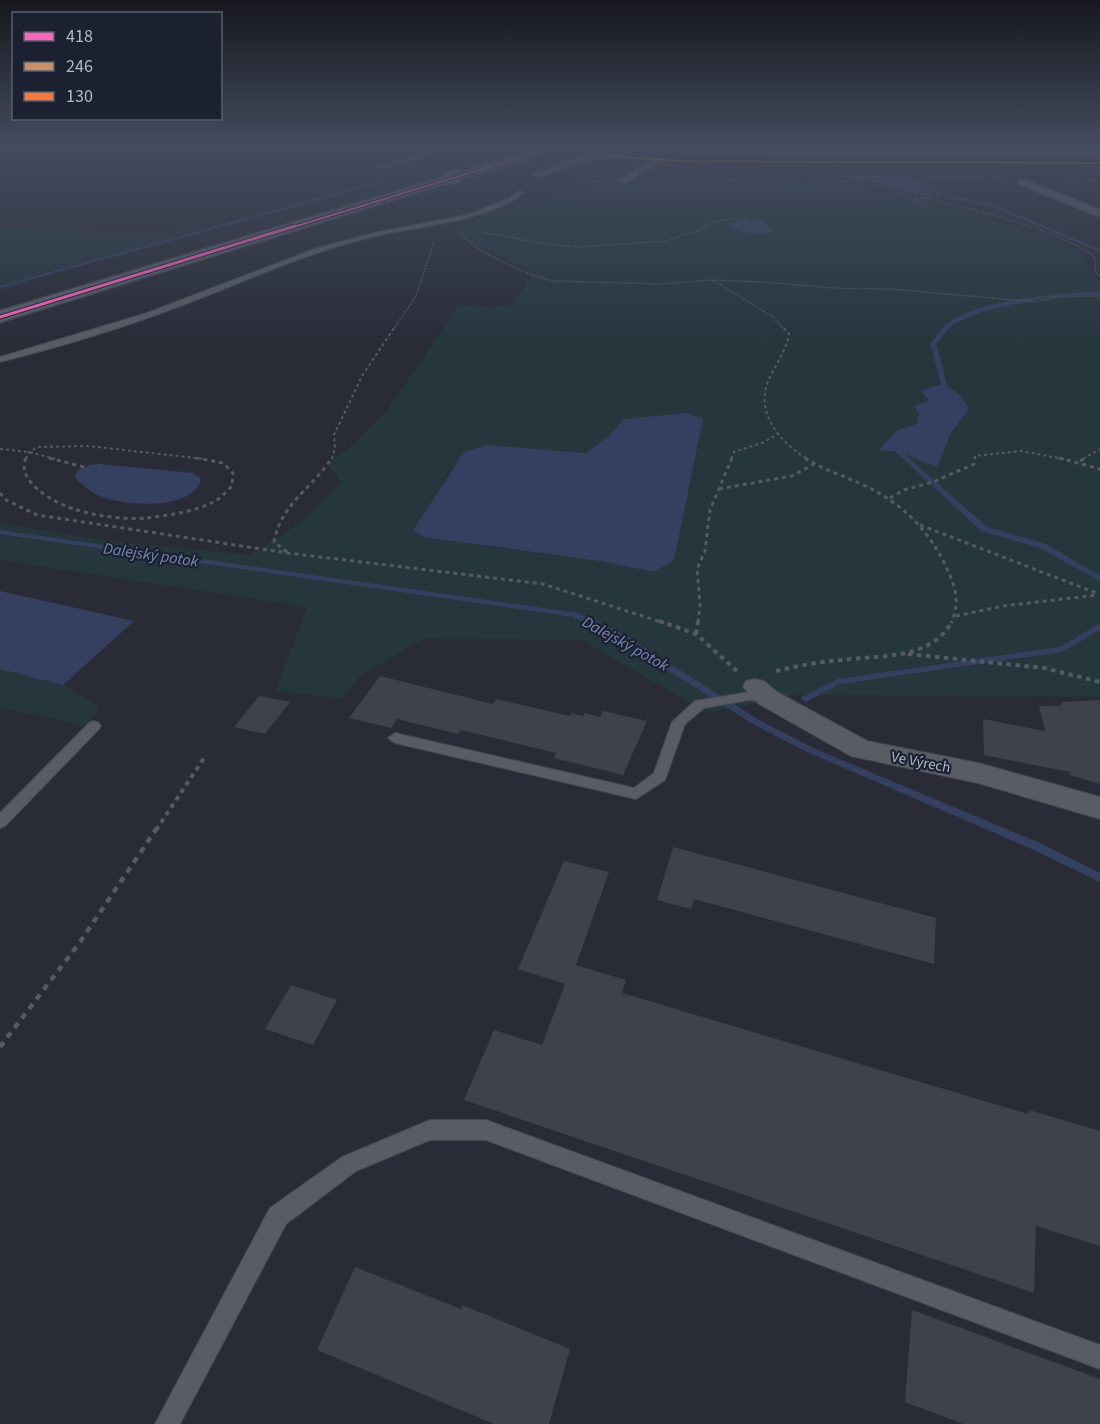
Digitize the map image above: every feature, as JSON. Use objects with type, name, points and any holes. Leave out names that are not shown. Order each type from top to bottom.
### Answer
[{"type":"main road","points":[[0,307],[318,213]]},
{"type":"main road","points":[[0,317],[327,213]]},
{"type":"street","name":"Ve Výrech","points":[[761,692],[860,749],[978,773],[1100,808]]},
{"type":"lane","points":[[0,360],[150,315],[319,249],[378,234],[466,219],[479,213]]},
{"type":"lane","points":[[395,738],[636,794],[660,776],[679,722],[700,704],[761,692]]},
{"type":"lane","points":[[0,822],[94,726]]},
{"type":"lane","points":[[167,1424],[278,1216],[349,1164],[430,1130],[486,1130],[1100,1357]]},
{"type":"path","points":[[982,213],[1074,244],[1094,256],[1095,272],[1100,276]]},
{"type":"path","points":[[461,229],[581,248],[668,241],[699,230],[715,221],[746,218]]},
{"type":"path","points":[[466,219],[460,233],[468,242],[541,278],[553,281],[594,284],[612,281],[660,284],[712,280],[832,288],[891,289],[1036,302],[1055,297],[1100,296]]},
{"type":"path","points":[[288,553],[274,543],[276,529],[286,509],[332,459],[335,448],[334,435],[363,376],[387,336],[416,296],[421,284],[423,268],[439,232],[466,219]]},
{"type":"path","points":[[712,280],[772,316],[789,334],[789,341],[771,371],[764,391],[764,411],[778,434],[802,457],[814,464],[890,498],[919,525],[944,561],[956,589],[956,616],[942,636],[906,654]]},
{"type":"path","points":[[696,634],[700,605],[697,569],[705,551],[710,510],[718,489],[734,452],[762,443],[778,434]]},
{"type":"path","points":[[88,446],[200,458],[223,463],[232,473],[232,486],[215,501],[185,512],[145,518],[112,516],[73,509],[38,490],[26,477],[23,465],[29,452],[38,447],[88,446]]},
{"type":"path","points":[[0,449],[29,452],[84,467]]},
{"type":"path","points":[[1080,461],[1100,449]]},
{"type":"path","points":[[890,498],[904,490],[933,482],[974,464],[975,456],[1021,451],[1080,461],[1100,469]]},
{"type":"path","points":[[718,489],[792,476],[814,464]]},
{"type":"path","points":[[0,493],[6,500],[37,515],[288,553],[543,585],[605,602],[696,634],[761,692],[768,673],[803,664],[906,654],[1044,668],[1100,682]]},
{"type":"path","points":[[919,525],[1099,593]]},
{"type":"path","points":[[956,616],[1003,606],[1083,598],[1099,593]]},
{"type":"path","points":[[0,1047],[80,942],[206,755]]},
{"type":"shaded area","points":[[490,213],[971,213],[1055,240],[1082,252],[1086,258],[1087,270],[1100,281],[1100,697],[796,695],[707,713],[582,640],[423,639],[360,676],[342,699],[276,690],[307,607],[0,560],[0,523],[101,540],[250,555],[303,521],[341,483],[330,467],[334,458],[353,445],[388,409],[459,305],[494,307],[511,305],[530,280],[529,270],[460,236],[459,231],[480,216]],"holes":[[[921,391],[969,409],[951,433],[937,466],[899,452],[880,449],[897,430],[917,424],[919,413],[929,401]],[[640,418],[654,572],[599,561],[496,548],[413,530],[452,468],[487,445],[586,453],[609,436],[624,419]]]},
{"type":"shaded area","points":[[0,227],[158,234],[202,228],[0,290]]},
{"type":"shaded area","points":[[0,669],[63,685],[101,707],[85,726],[0,707]]},
{"type":"water","points":[[745,220],[761,221],[773,230],[762,234],[750,233],[727,225]]},
{"type":"water","points":[[938,385],[957,392],[969,409],[951,433],[937,467],[899,452],[879,450],[897,430],[917,424],[919,413],[914,406],[929,401],[921,391]]},
{"type":"water","points":[[687,413],[703,419],[674,560],[654,572],[599,561],[423,537],[413,530],[464,452],[487,445],[586,453],[609,436],[624,419]]},
{"type":"water","points":[[100,464],[193,473],[201,479],[195,490],[185,497],[155,503],[123,502],[95,493],[75,478],[77,471],[89,465]]},
{"type":"water","points":[[0,591],[134,621],[63,685],[0,669]]},
{"type":"building","points":[[380,676],[493,704],[496,699],[570,716],[571,713],[583,716],[584,713],[600,717],[603,711],[647,721],[623,775],[554,758],[556,753],[461,730],[458,734],[397,719],[391,728],[349,718]]},
{"type":"building","points":[[259,696],[290,702],[265,734],[234,727]]},
{"type":"building","points":[[1100,700],[1100,784],[1070,775],[1070,772],[984,755],[983,719],[1045,731],[1039,706],[1061,706],[1062,702]]},
{"type":"building","points":[[673,847],[936,918],[934,964],[694,899],[691,909],[657,900]]},
{"type":"building","points":[[564,861],[609,872],[576,965],[626,980],[622,993],[1028,1114],[1029,1110],[1100,1131],[1100,1246],[1036,1226],[1034,1293],[464,1100],[494,1030],[542,1045],[565,984],[518,969]]},
{"type":"building","points":[[291,985],[337,1000],[313,1045],[265,1029]]},
{"type":"building","points":[[355,1267],[461,1309],[462,1305],[570,1349],[549,1424],[494,1424],[317,1350]]},
{"type":"building","points":[[912,1310],[1100,1379],[1100,1424],[963,1424],[905,1402]]},
{"type":"waterway","points":[[0,287],[266,213]]},
{"type":"waterway","points":[[1011,213],[1100,251]]},
{"type":"waterway","points":[[943,395],[946,391],[933,344],[951,323],[1002,304],[1065,294],[1100,293]]},
{"type":"waterway","points":[[905,444],[899,452],[984,529],[1043,546],[1100,579]]},
{"type":"waterway","name":"Dalejský potok","points":[[0,532],[575,615],[620,636],[756,722],[810,750],[1038,847],[1100,878]]},
{"type":"waterway","points":[[805,699],[838,682],[1062,649],[1100,627]]},
{"type":"transit line","name":"418","points":[[0,317],[337,213]]}]
